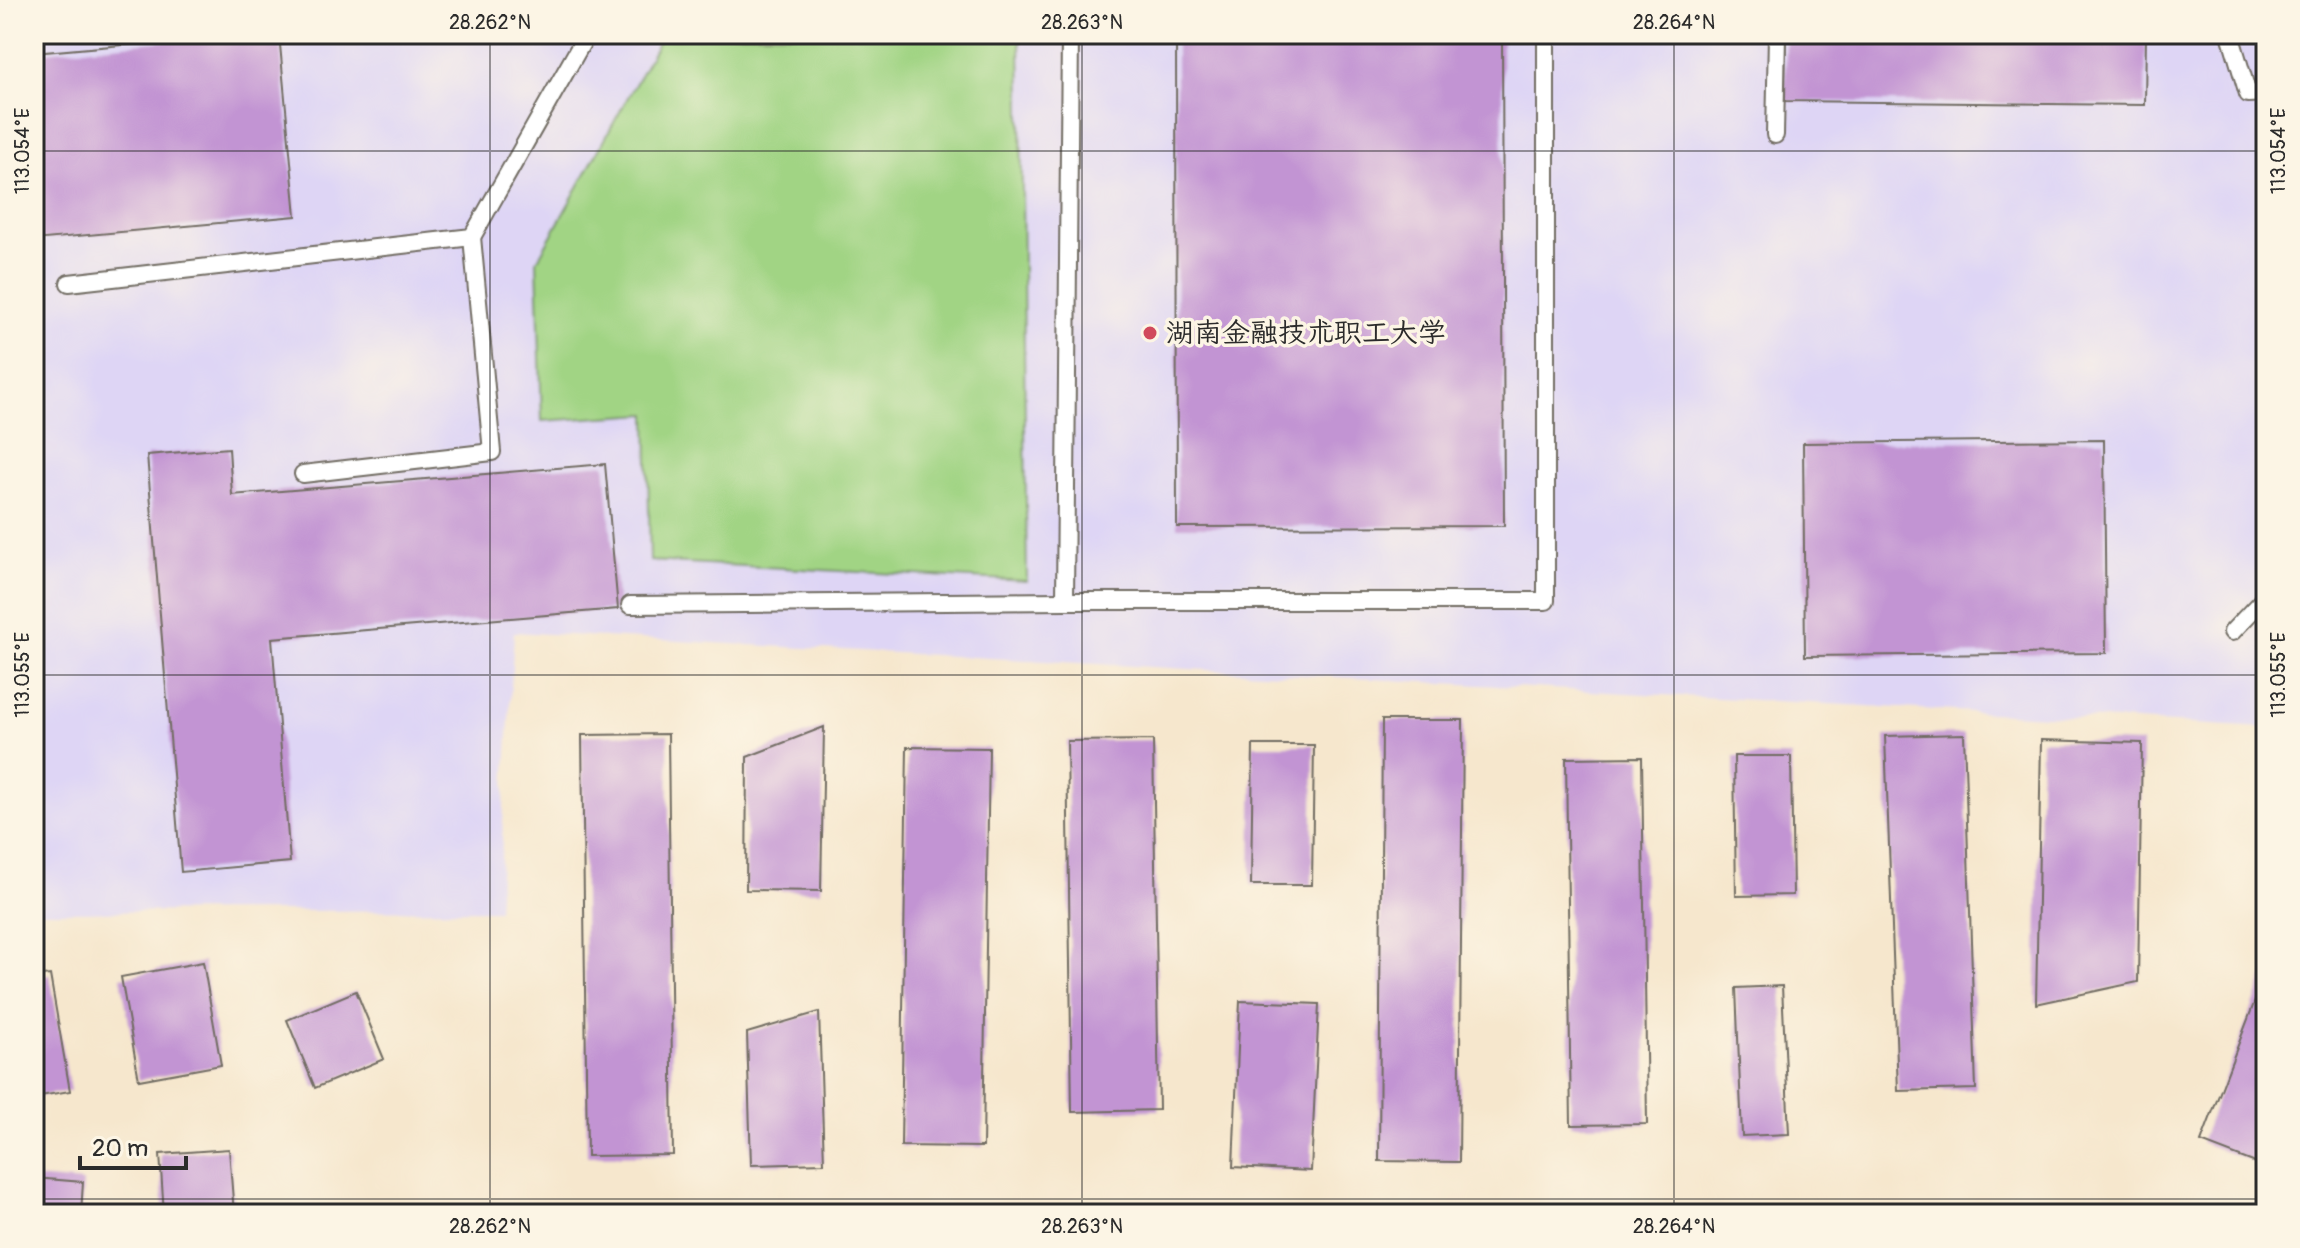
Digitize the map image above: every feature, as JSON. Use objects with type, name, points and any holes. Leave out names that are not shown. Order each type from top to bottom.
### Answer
[{"type":"lane","points":[[303,474],[492,452],[472,237],[587,34]]},
{"type":"lane","points":[[1065,601],[1070,34]]},
{"type":"lane","points":[[630,605],[1546,601],[1546,34]]},
{"type":"lane","points":[[1775,135],[1777,34]]},
{"type":"lane","points":[[2230,34],[2248,94],[2266,93]]},
{"type":"lane","points":[[69,283],[472,237]]},
{"type":"lane","points":[[2232,632],[2266,596]]},
{"type":"shaded area","name":"湖南金融技术职工大学","points":[[34,34],[2266,34],[2266,728],[514,632],[498,910],[34,912]]},
{"type":"green space","points":[[663,34],[1020,34],[1027,581],[650,561],[647,414],[542,421],[537,261]]},
{"type":"building","points":[[245,34],[279,34],[296,216],[34,240],[34,53]]},
{"type":"building","points":[[1176,34],[1502,34],[1504,526],[1177,527]]},
{"type":"building","points":[[1786,34],[2146,34],[2145,105],[1785,101]]},
{"type":"building","points":[[2104,440],[2106,653],[1805,656],[1803,443]]},
{"type":"building","points":[[229,448],[232,495],[605,464],[618,609],[272,638],[290,862],[181,872],[147,455]]},
{"type":"building","points":[[1382,720],[1463,720],[1459,1162],[1379,1161]]},
{"type":"building","points":[[824,727],[821,891],[746,890],[747,757]]},
{"type":"building","points":[[668,734],[673,1155],[587,1156],[582,735]]},
{"type":"building","points":[[1964,734],[1976,1089],[1898,1091],[1885,736]]},
{"type":"building","points":[[1153,740],[1159,1110],[1072,1112],[1067,741]]},
{"type":"building","points":[[2041,740],[2142,743],[2138,982],[2036,1004]]},
{"type":"building","points":[[1253,745],[1314,745],[1312,885],[1251,885]]},
{"type":"building","points":[[907,747],[989,748],[983,1147],[901,1146]]},
{"type":"building","points":[[1734,756],[1791,756],[1793,895],[1736,896]]},
{"type":"building","points":[[1642,757],[1647,1124],[1571,1125],[1566,758]]},
{"type":"building","points":[[203,962],[221,1065],[139,1080],[121,977]]},
{"type":"building","points":[[2266,972],[2266,1167],[2201,1142]]},
{"type":"building","points":[[50,975],[70,1091],[34,1097],[34,977]]},
{"type":"building","points":[[1782,986],[1789,1134],[1742,1136],[1736,988]]},
{"type":"building","points":[[356,991],[384,1059],[315,1088],[287,1020]]},
{"type":"building","points":[[1240,1001],[1319,1004],[1311,1171],[1233,1167]]},
{"type":"building","points":[[819,1012],[824,1163],[751,1165],[747,1033]]},
{"type":"building","points":[[229,1149],[234,1214],[164,1214],[160,1154]]},
{"type":"building","points":[[34,1178],[83,1182],[81,1214],[34,1214]]},
{"type":"place","name":"湖南金融技术职工大学","points":[[1150,333]]}]
